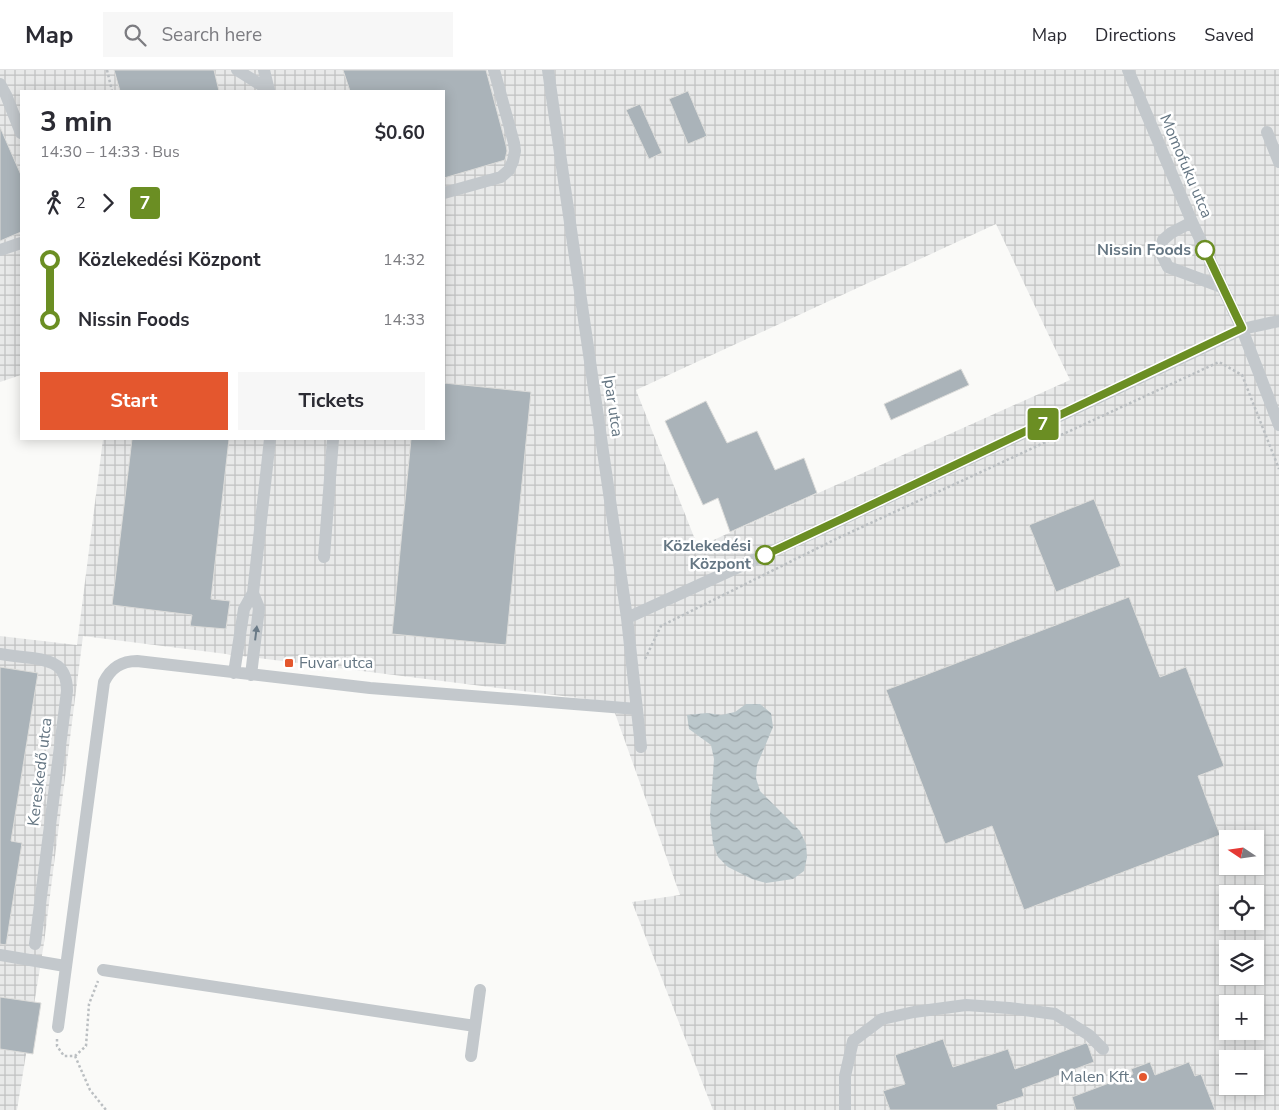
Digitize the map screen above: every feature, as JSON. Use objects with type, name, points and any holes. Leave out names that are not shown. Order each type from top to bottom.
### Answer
[{"type":"street","points":[[237,70],[269,90]]},
{"type":"street","points":[[264,70],[269,90]]},
{"type":"street","points":[[445,193],[502,177],[509,170],[513,161],[514,143],[494,70]]},
{"type":"street","name":"Ipar utca","points":[[548,70],[627,618],[641,747]]},
{"type":"street","name":"Momofuku utca","points":[[1128,70],[1192,222],[1242,328],[1279,426]]},
{"type":"street","points":[[0,84],[20,130]]},
{"type":"street","points":[[1267,132],[1279,162]]},
{"type":"street","points":[[1192,222],[1171,233],[1163,240],[1160,251],[1168,267],[1222,287]]},
{"type":"street","points":[[0,250],[20,243]]},
{"type":"street","points":[[627,618],[828,526],[1242,328],[1279,321]]},
{"type":"street","points":[[234,673],[244,609],[253,593],[270,440]]},
{"type":"street","points":[[324,557],[333,440]]},
{"type":"street","points":[[250,675],[258,608],[253,593]]},
{"type":"street","name":"Kereskedő utca","points":[[0,654],[50,661],[63,671],[66,681],[35,944]]},
{"type":"street","points":[[58,1027],[104,682],[108,674],[121,664],[129,661],[370,688],[637,710]]},
{"type":"street","points":[[0,955],[65,966]]},
{"type":"street","points":[[102,970],[475,1026]]},
{"type":"street","points":[[471,1056],[480,990]]},
{"type":"street","points":[[845,1110],[845,1076],[853,1041],[882,1019],[898,1015],[966,1005],[1055,1014],[1089,1035],[1103,1049]]},
{"type":"path","points":[[107,70],[112,90]]},
{"type":"path","points":[[634,680],[661,626],[836,539],[1219,362],[1242,375],[1279,469]]},
{"type":"path","points":[[58,1027],[57,1046],[64,1056],[75,1056],[86,1046],[89,1004],[102,970]]},
{"type":"path","points":[[75,1056],[90,1090],[106,1110]]},
{"type":"shaded area","points":[[0,70],[1279,70],[1279,1110],[713,1110],[632,902],[680,895],[611,702],[83,636],[44,943],[17,1110],[0,1110],[0,636],[77,645],[103,440],[445,440],[445,90],[20,90],[20,375],[0,382]],"holes":[[[996,224],[1070,380],[698,547],[636,390]]]},
{"type":"water","points":[[746,704],[760,704],[771,713],[773,727],[757,765],[756,778],[760,791],[800,831],[806,844],[807,857],[804,871],[793,879],[766,883],[752,879],[728,867],[718,857],[713,844],[710,816],[714,759],[711,745],[689,729],[687,715],[707,713],[721,715],[735,712]]},
{"type":"building","points":[[114,70],[214,70],[219,90],[120,90]]},
{"type":"building","points":[[343,70],[486,70],[506,145],[505,160],[445,178],[445,90],[350,90]]},
{"type":"building","points":[[688,91],[707,136],[688,144],[669,99]]},
{"type":"building","points":[[640,104],[662,153],[649,159],[626,110]]},
{"type":"building","points":[[0,127],[20,173],[20,232],[0,241]]},
{"type":"building","points":[[961,369],[969,385],[891,420],[884,404]]},
{"type":"building","points":[[445,383],[531,392],[506,645],[392,634],[411,440],[445,440]]},
{"type":"building","points":[[706,401],[727,443],[757,431],[775,470],[804,458],[817,493],[730,532],[718,498],[703,505],[665,421]]},
{"type":"building","points":[[132,440],[229,440],[211,599],[230,601],[226,629],[190,626],[192,615],[112,605]]},
{"type":"building","points":[[1094,499],[1121,566],[1056,592],[1029,525]]},
{"type":"building","points":[[1129,597],[1160,677],[1186,667],[1224,766],[1198,776],[1219,835],[1024,910],[992,826],[945,844],[886,690]]},
{"type":"building","points":[[0,667],[38,673],[11,841],[22,843],[6,945],[0,944]]},
{"type":"building","points":[[0,997],[41,1003],[33,1054],[0,1049]]},
{"type":"building","points":[[943,1039],[953,1067],[1008,1049],[1015,1069],[1086,1043],[1094,1062],[1022,1089],[1024,1096],[997,1105],[998,1110],[890,1110],[883,1091],[905,1084],[895,1055]]},
{"type":"building","points":[[1150,1062],[1155,1075],[1189,1062],[1195,1076],[1201,1074],[1215,1110],[1076,1110],[1072,1097],[1133,1074],[1131,1069]]},
{"type":"bus line","name":"7","points":[[765,555],[1242,328],[1205,250]]},
{"type":"place","name":"Nissin Foods","points":[[1205,250]]},
{"type":"place","name":"Közlekedési Központ","points":[[765,555]]},
{"type":"place","name":"Fuvar utca","points":[[289,663]]},
{"type":"place","name":"Malen Kft.","points":[[1143,1077]]}]
